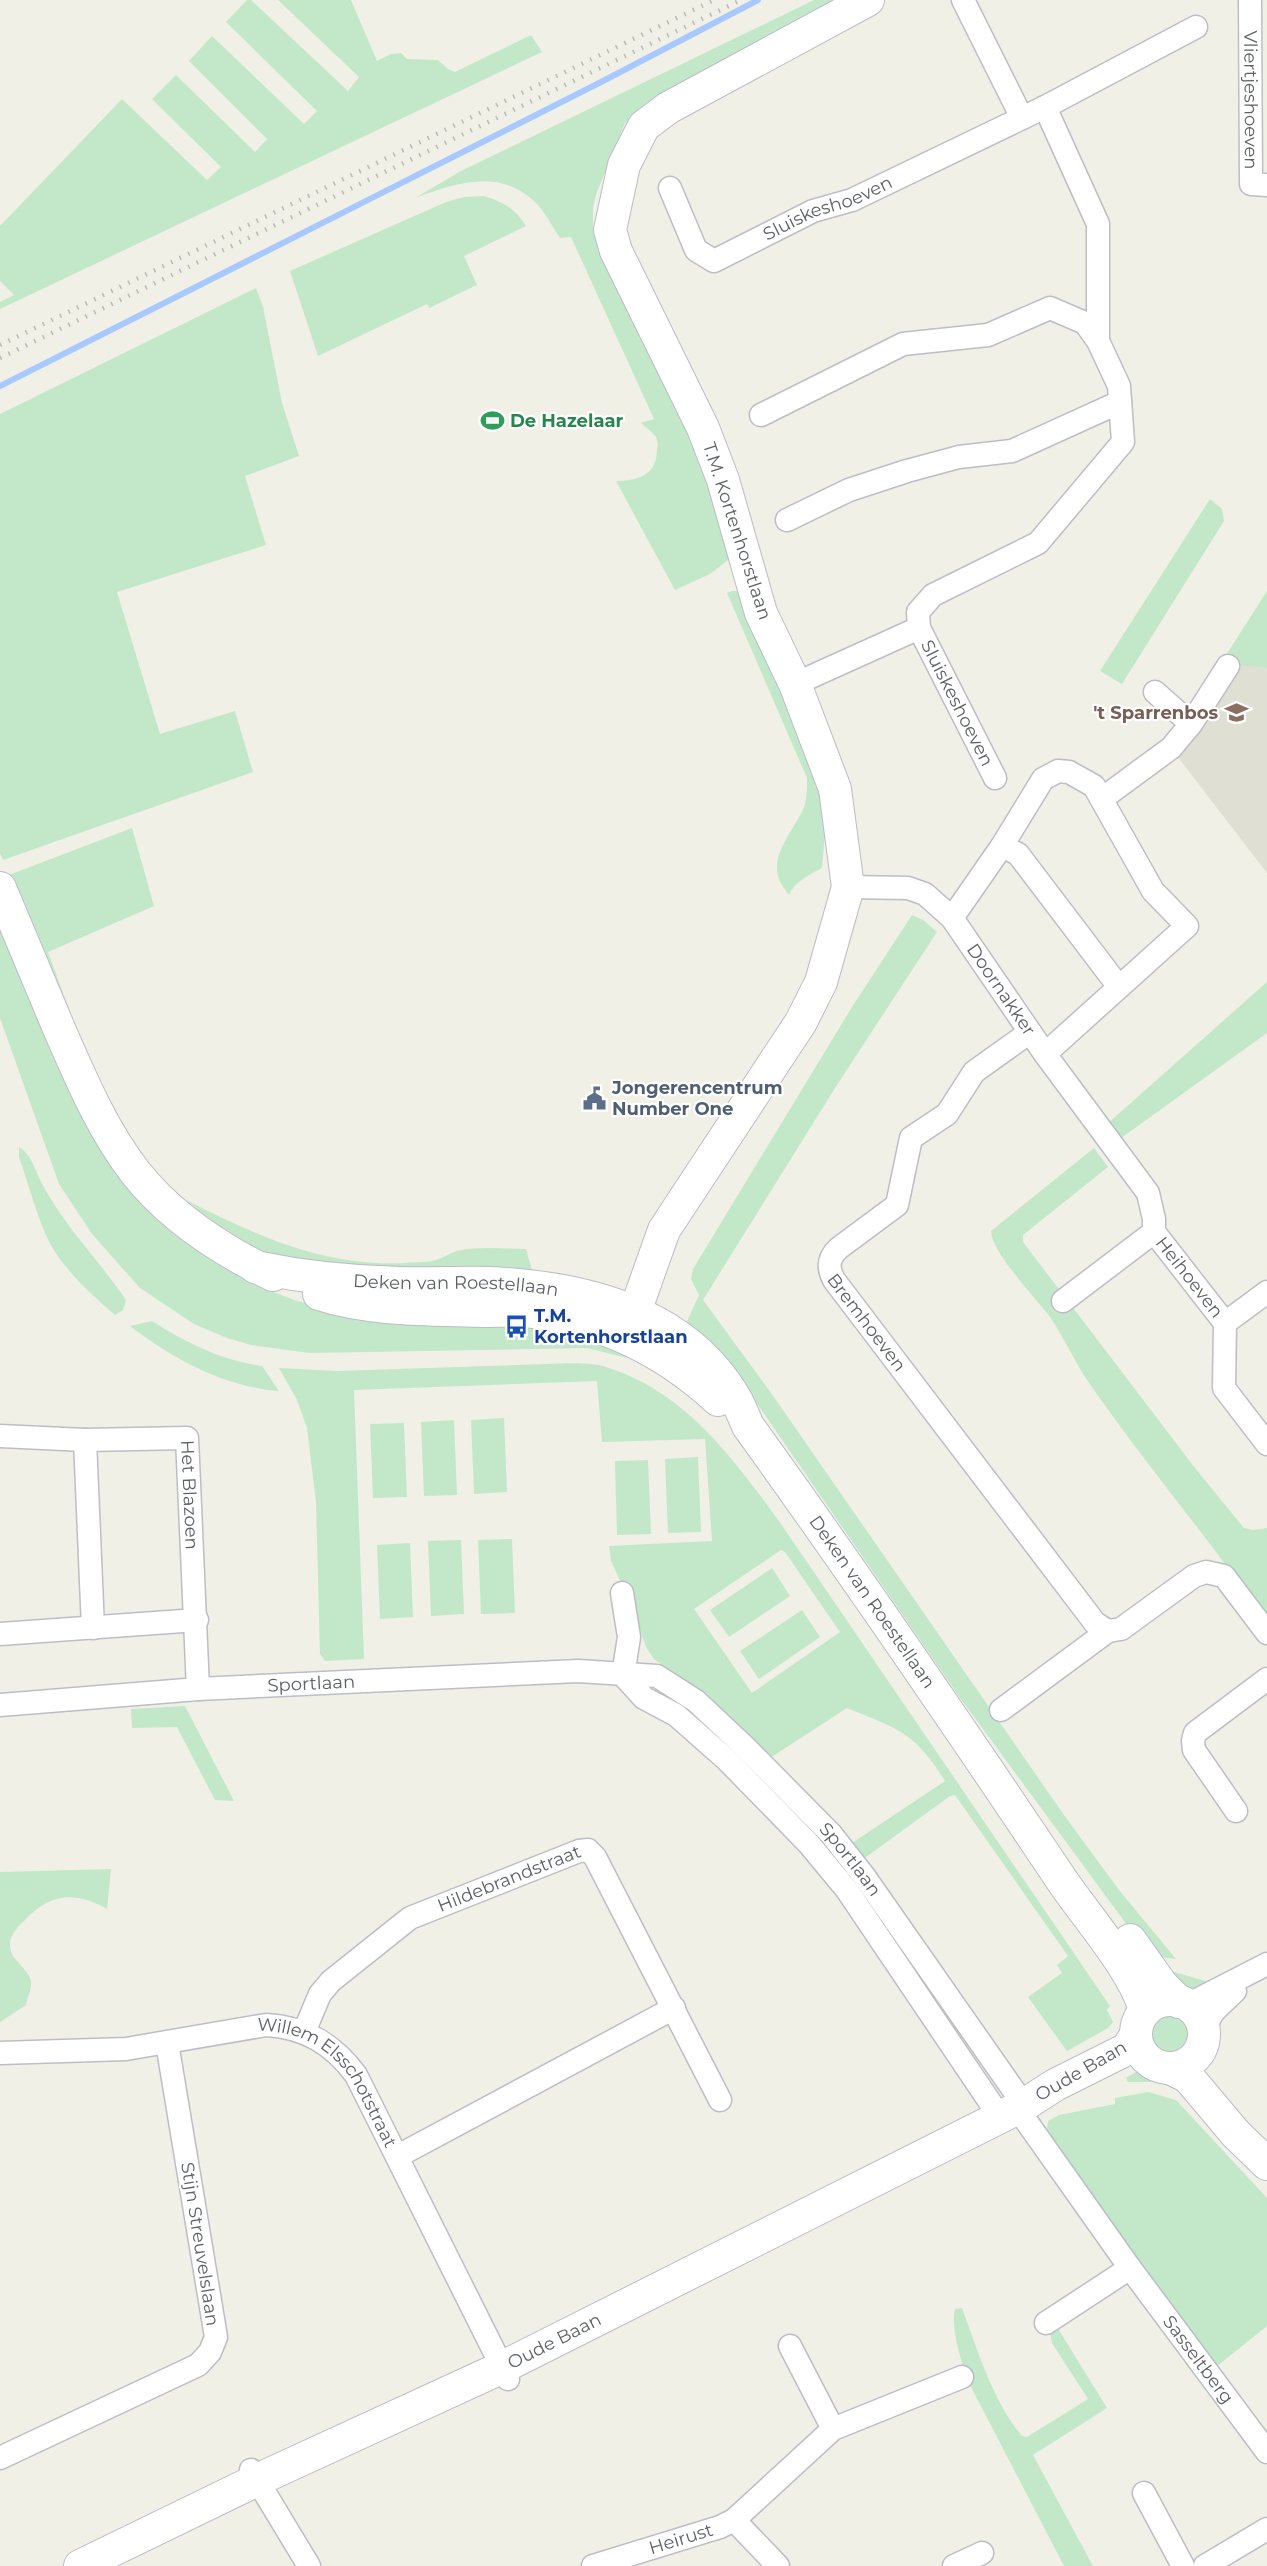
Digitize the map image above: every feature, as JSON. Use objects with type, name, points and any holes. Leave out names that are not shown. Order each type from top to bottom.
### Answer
[{"type":"street","name":"T.M. Kortenhorstlaan","points":[[620,1320],[664,1230],[801,1022],[821,982],[848,887],[835,789],[795,684],[761,613],[723,480],[703,428],[616,251],[610,230],[624,165],[645,126],[668,108],[868,0]]},
{"type":"street","points":[[963,0],[1022,118]]},
{"type":"street","name":"Vliertjeshoeven","points":[[1250,0],[1251,184],[1267,185]]},
{"type":"street","name":"Sluiskeshoeven","points":[[670,188],[696,250],[714,261],[813,211],[852,200],[1045,107],[1197,27]]},
{"type":"street","name":"Sluiskeshoeven","points":[[1045,107],[1098,224],[1098,341]]},
{"type":"street","name":"Sluiskeshoeven","points":[[761,415],[903,344],[988,335],[1050,308],[1085,324],[1098,341],[1119,386],[1123,442],[1038,543],[933,596],[918,612],[919,628],[995,778]]},
{"type":"street","points":[[786,520],[849,490],[907,471],[959,457],[1012,451],[1120,402]]},
{"type":"street","name":"Sluiskeshoeven","points":[[795,684],[919,628]]},
{"type":"street","points":[[1103,798],[1171,748],[1191,724],[1228,666]]},
{"type":"street","points":[[1155,692],[1191,724]]},
{"type":"street","points":[[952,918],[1002,846],[1043,779],[1058,771],[1069,772],[1094,786],[1103,798],[1130,854],[1153,891],[1186,927],[1045,1054]]},
{"type":"street","points":[[1002,846],[1018,855],[1119,987]]},
{"type":"street","name":"Doornakker","points":[[848,887],[908,888],[925,894],[952,918],[1045,1054],[1117,1153]]},
{"type":"street","name":"Deken van Roestellaan","points":[[0,888],[86,1091],[112,1139],[136,1173],[180,1217],[212,1241],[255,1267],[292,1285],[332,1298],[401,1308],[531,1312],[620,1320],[748,1426],[995,1778],[1134,1983],[1140,2023]]},
{"type":"street","name":"Bremhoeven","points":[[1030,1032],[974,1072],[947,1114],[911,1138],[897,1205],[839,1248],[832,1255],[829,1263],[834,1280],[1095,1623],[1108,1631]]},
{"type":"street","name":"Heihoeven","points":[[1117,1153],[1148,1192],[1154,1219],[1154,1232],[1225,1323],[1224,1388],[1267,1444]]},
{"type":"street","name":"Heihoeven","points":[[1063,1301],[1154,1232]]},
{"type":"street","name":"Heihoeven","points":[[1225,1323],[1267,1292]]},
{"type":"street","name":"Het Blazoen","points":[[0,1436],[85,1440],[187,1438],[197,1620],[198,1689]]},
{"type":"street","points":[[85,1440],[93,1628]]},
{"type":"street","points":[[1001,1710],[1108,1631],[1121,1629],[1194,1576],[1206,1572],[1224,1576],[1267,1633]]},
{"type":"street","points":[[622,1593],[629,1637],[623,1675]]},
{"type":"street","points":[[0,1634],[197,1620]]},
{"type":"street","name":"Sportlaan","points":[[0,1705],[198,1689],[578,1671],[657,1676],[696,1701],[831,1834],[864,1876],[1014,2110]]},
{"type":"street","points":[[1236,1810],[1194,1750],[1193,1741],[1195,1733],[1267,1680]]},
{"type":"street","name":"Deken van Roestellaan","points":[[995,1778],[1081,1873],[1162,1985],[1193,2020],[1207,2063],[1267,2135]]},
{"type":"street","name":"Hildebrandstraat","points":[[304,2032],[321,1994],[331,1981],[410,1918],[579,1851],[588,1850],[595,1857],[720,2100]]},
{"type":"street","points":[[1193,2020],[1213,2012],[1263,1966]]},
{"type":"street","points":[[1193,2020],[1162,2001],[1140,2023],[1141,2053],[1163,2067],[1188,2077],[1236,2134],[1267,2164]]},
{"type":"street","points":[[398,2156],[674,2008]]},
{"type":"street","points":[[1163,2067],[1191,2062],[1193,2020]]},
{"type":"street","name":"Oude Baan","points":[[80,2566],[254,2475],[506,2374],[1014,2110],[1055,2085],[1126,2049],[1140,2023]]},
{"type":"street","name":"Willem Elsschotstraat","points":[[0,2053],[126,2049],[266,2025],[286,2026],[324,2042],[342,2057],[356,2075],[506,2374]]},
{"type":"street","name":"Stijn Streuvelslaan","points":[[0,2458],[198,2365],[210,2352],[216,2337],[167,2043]]},
{"type":"street","name":"Oude Baan","points":[[1014,2110],[1092,2088],[1136,2066],[1163,2067]]},
{"type":"street","name":"Sasseltberg","points":[[1014,2110],[1267,2452]]},
{"type":"street","points":[[1046,2323],[1130,2268]]},
{"type":"street","points":[[790,2346],[833,2429]]},
{"type":"street","name":"Heirust","points":[[593,2566],[720,2527],[734,2520],[833,2429],[962,2377]]},
{"type":"street","points":[[254,2475],[309,2566]]},
{"type":"street","points":[[1144,2493],[1183,2566]]},
{"type":"street","name":"Heirust","points":[[734,2520],[778,2566]]},
{"type":"street","points":[[1205,2566],[1267,2529]]},
{"type":"street","points":[[954,2566],[982,2553]]},
{"type":"shaded area","name":"'t Sparrenbos","points":[[1267,612],[1267,873],[1174,752]]},
{"type":"green space","points":[[247,0],[251,0],[348,91],[359,77],[278,0],[351,0],[377,61],[391,54],[401,53],[407,59],[438,60],[455,72],[531,35],[542,52],[0,309],[0,302],[14,295],[0,281],[0,226],[122,99],[207,180],[221,167],[152,99],[176,75],[255,152],[267,139],[189,61],[212,36],[304,124],[317,111],[226,22]]},
{"type":"green space","points":[[814,0],[849,0],[643,109],[625,123],[593,207],[593,230],[709,466],[732,557],[710,574],[675,590],[616,481],[638,478],[653,466],[656,459],[657,439],[641,423],[654,419],[571,237],[560,238],[533,200],[505,184],[475,182],[460,184],[415,198],[461,171]]},
{"type":"green space","points":[[484,196],[508,206],[526,226],[464,256],[477,285],[429,308],[427,304],[318,356],[290,271],[446,202],[464,197]]},
{"type":"green space","points":[[256,288],[263,307],[282,403],[299,456],[245,476],[266,545],[117,592],[160,734],[235,711],[253,772],[3,860],[0,853],[0,414]]},
{"type":"green space","points":[[1210,499],[1222,509],[1224,521],[1122,684],[1100,671]]},
{"type":"green space","points":[[739,591],[816,767],[825,833],[822,868],[799,882],[789,895],[779,879],[778,861],[784,843],[804,806],[807,795],[807,778],[727,593]]},
{"type":"green space","points":[[1267,591],[1267,668],[1221,663]]},
{"type":"green space","points":[[132,828],[154,906],[48,952],[91,1070],[9,875]]},
{"type":"green space","points":[[912,915],[923,920],[937,932],[835,1088],[703,1300],[769,1390],[1064,1815],[1119,1890],[1176,1959],[1159,1957],[1152,1959],[958,1695],[749,1392],[684,1328],[699,1295],[691,1279],[693,1269],[852,1007]]},
{"type":"green space","points":[[0,925],[190,1243],[232,1272],[297,1301],[332,1308],[532,1318],[635,1349],[627,1358],[587,1348],[310,1353],[251,1345],[227,1338],[194,1324],[140,1288],[92,1234],[59,1184],[0,1018]]},
{"type":"green space","points":[[1267,982],[1267,1033],[1117,1141],[1106,1125]]},
{"type":"green space","points":[[19,1147],[30,1158],[41,1182],[60,1213],[126,1300],[123,1310],[115,1315],[72,1274],[51,1245],[38,1215],[19,1157]]},
{"type":"green space","points":[[1094,1148],[1108,1167],[1023,1235],[1023,1242],[1195,1468],[1244,1528],[1253,1530],[1267,1528],[1267,1622],[1113,1417],[1086,1379],[1050,1317],[1015,1275],[993,1240],[991,1231]]},
{"type":"green space","points":[[186,1200],[264,1236],[318,1254],[346,1260],[374,1263],[424,1262],[466,1249],[526,1249],[534,1277],[426,1274],[273,1257],[225,1233]]},
{"type":"green space","points":[[152,1321],[204,1350],[232,1360],[262,1366],[279,1391],[238,1384],[200,1369],[164,1350],[130,1326]]},
{"type":"green space","points":[[594,1364],[637,1379],[686,1412],[727,1454],[781,1524],[1110,2006],[1107,2010],[1113,2022],[1108,2028],[1067,2051],[1028,1997],[1062,1973],[1057,1965],[1068,1956],[955,1795],[950,1796],[862,1860],[849,1845],[945,1781],[914,1742],[893,1727],[847,1708],[770,1758],[708,1697],[654,1659],[646,1647],[634,1611],[611,1561],[609,1546],[712,1541],[705,1439],[602,1442],[597,1381],[354,1390],[364,1659],[325,1661],[320,1654],[316,1502],[307,1428],[297,1400],[279,1368],[337,1371]],"holes":[[[781,1550],[785,1552],[840,1632],[752,1693],[694,1609]]]},
{"type":"green space","points":[[504,1418],[507,1492],[474,1494],[471,1420]]},
{"type":"green space","points":[[454,1420],[457,1495],[424,1496],[421,1422]]},
{"type":"green space","points":[[404,1423],[407,1497],[373,1498],[370,1424]]},
{"type":"green space","points":[[698,1457],[701,1532],[668,1533],[665,1459]]},
{"type":"green space","points":[[648,1460],[651,1534],[617,1535],[615,1461]]},
{"type":"green space","points":[[512,1539],[515,1613],[481,1614],[478,1540]]},
{"type":"green space","points":[[461,1540],[464,1614],[431,1616],[428,1541]]},
{"type":"green space","points":[[410,1543],[413,1617],[380,1619],[377,1545]]},
{"type":"green space","points":[[772,1568],[790,1596],[729,1637],[710,1610]]},
{"type":"green space","points":[[802,1610],[820,1637],[759,1679],[740,1651]]},
{"type":"green space","points":[[185,1706],[234,1801],[215,1800],[177,1727],[132,1728],[131,1709]]},
{"type":"green space","points":[[111,1869],[107,1909],[85,1899],[74,1897],[54,1900],[34,1911],[15,1930],[10,1949],[28,1973],[31,1988],[26,2005],[0,2022],[0,1872]]},
{"type":"green space","points":[[1164,1969],[1209,1982],[1188,1993]]},
{"type":"green space","points":[[1170,2014],[1184,2020],[1190,2034],[1184,2048],[1170,2054],[1156,2048],[1150,2034],[1156,2020]]},
{"type":"green space","points":[[1136,2072],[1156,2075],[1185,2093],[1158,2082],[1128,2082],[1126,2078]]},
{"type":"green space","points":[[1148,2092],[1176,2100],[1267,2198],[1267,2326],[1216,2367],[1050,2141],[1052,2138],[1047,2129],[1048,2121],[1059,2115],[1115,2104],[1115,2098]]},
{"type":"green space","points":[[962,2308],[994,2391],[1011,2422],[1022,2436],[1027,2437],[1088,2399],[1052,2343],[1050,2332],[1057,2327],[1107,2408],[1033,2455],[1093,2566],[1064,2566],[971,2387],[961,2359],[954,2327],[955,2309]]},
{"type":"waterway","points":[[0,386],[605,80],[758,0]]},
{"type":"railway","points":[[0,345],[714,0]]},
{"type":"railway","points":[[0,358],[741,0]]},
{"type":"place","name":"De Hazelaar","points":[[492,421]]},
{"type":"place","name":"'t Sparrenbos","points":[[1236,713]]},
{"type":"place","name":"Jongerencentrum Number One","points":[[594,1098]]},
{"type":"place","name":"T.M. Kortenhorstlaan","points":[[516,1326]]}]
